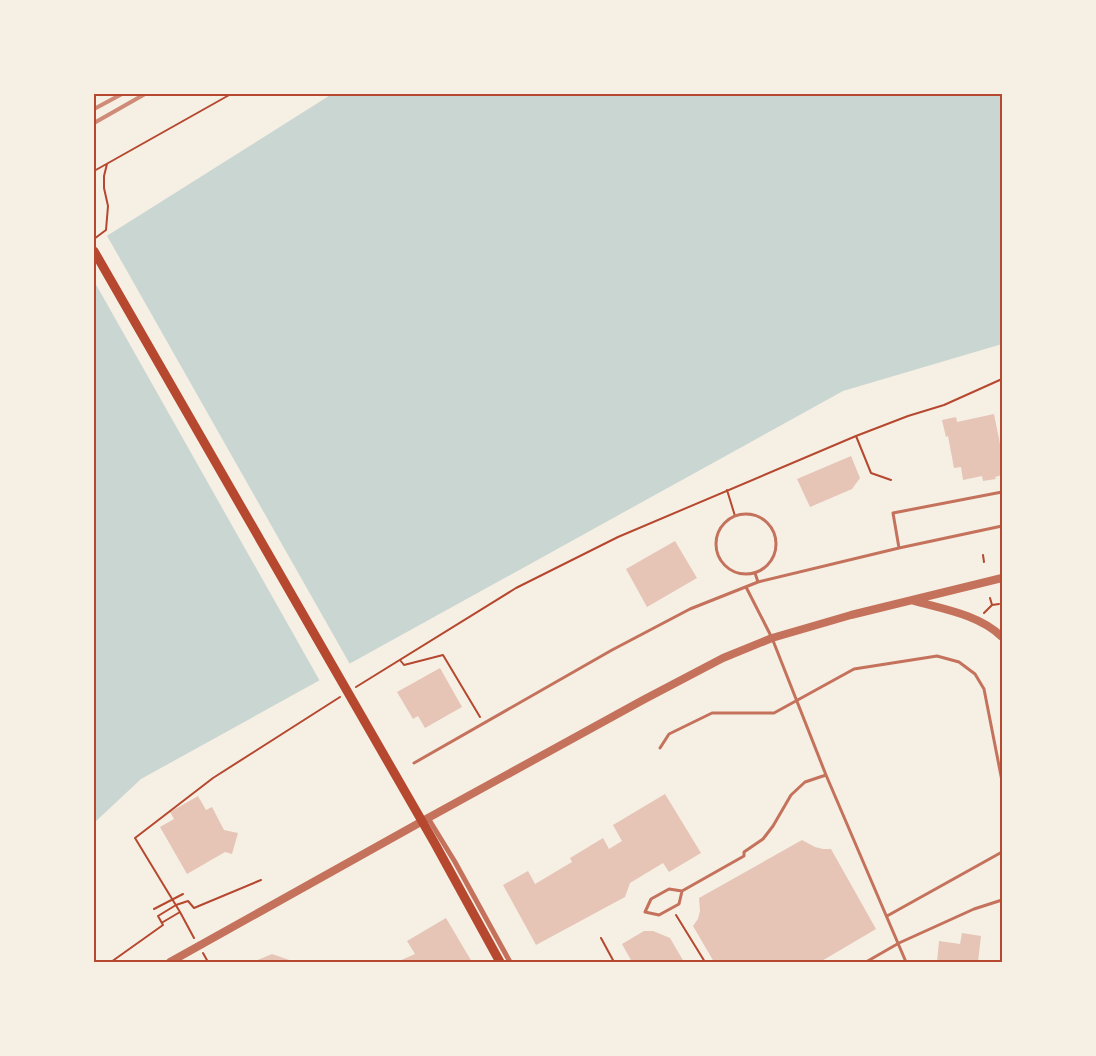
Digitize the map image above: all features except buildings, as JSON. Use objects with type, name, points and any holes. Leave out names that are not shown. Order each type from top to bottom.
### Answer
[{"type":"main road","points":[[94,251],[434,842],[500,962]]},
{"type":"street","points":[[170,962],[428,818],[723,658],[772,638],[852,615],[1002,578]]},
{"type":"street","points":[[912,600],[966,616],[980,622],[1002,638]]},
{"type":"street","points":[[428,818],[455,862],[510,962]]},
{"type":"lane","points":[[899,548],[893,513],[1002,492]]},
{"type":"lane","points":[[755,515],[770,526],[774,535],[776,544],[771,562],[755,573],[740,574],[726,567],[717,554],[716,538],[723,524],[736,516],[755,515]]},
{"type":"lane","points":[[414,763],[612,650],[690,610],[758,582],[899,548],[1002,526]]},
{"type":"lane","points":[[755,573],[758,582]]},
{"type":"lane","points":[[746,587],[772,638],[826,775],[906,962]]},
{"type":"lane","points":[[660,748],[669,734],[712,713],[774,713],[854,669],[937,656],[959,662],[976,674],[984,689],[1002,781]]},
{"type":"lane","points":[[682,892],[669,888],[651,899],[646,912],[659,915],[679,904],[682,892],[744,856],[744,852],[763,839],[791,795],[806,782],[826,775]]},
{"type":"lane","points":[[887,916],[1002,852]]},
{"type":"lane","points":[[866,962],[899,943],[974,909],[1002,900]]},
{"type":"path","points":[[94,171],[231,94]]},
{"type":"path","points":[[94,239],[106,230],[108,206],[104,182],[107,164]]},
{"type":"path","points":[[351,690],[516,588],[618,537],[856,436],[908,416],[944,405],[1002,379]]},
{"type":"path","points":[[856,436],[871,473],[891,480]]},
{"type":"path","points":[[727,490],[736,516]]},
{"type":"path","points":[[983,555],[984,562]]},
{"type":"path","points":[[990,598],[992,605]]},
{"type":"path","points":[[982,615],[992,605],[999,604]]},
{"type":"path","points":[[400,660],[404,665],[443,655],[484,723]]},
{"type":"path","points":[[186,923],[135,838],[213,778],[343,695]]},
{"type":"path","points":[[162,922],[158,916],[176,905],[188,901],[194,908],[260,880]]},
{"type":"path","points":[[154,909],[172,898],[183,894]]},
{"type":"path","points":[[111,962],[163,925],[162,922],[180,912]]},
{"type":"path","points":[[680,920],[705,962]]},
{"type":"path","points":[[601,938],[614,962]]},
{"type":"shaded area","points":[[332,94],[1002,94],[1002,344],[843,391],[141,779],[94,823],[94,244]]},
{"type":"pier","points":[[106,234],[351,666],[321,683],[94,281],[94,241]]},
{"type":"railway","points":[[94,109],[122,94]]},
{"type":"railway","points":[[94,123],[145,94]]}]
